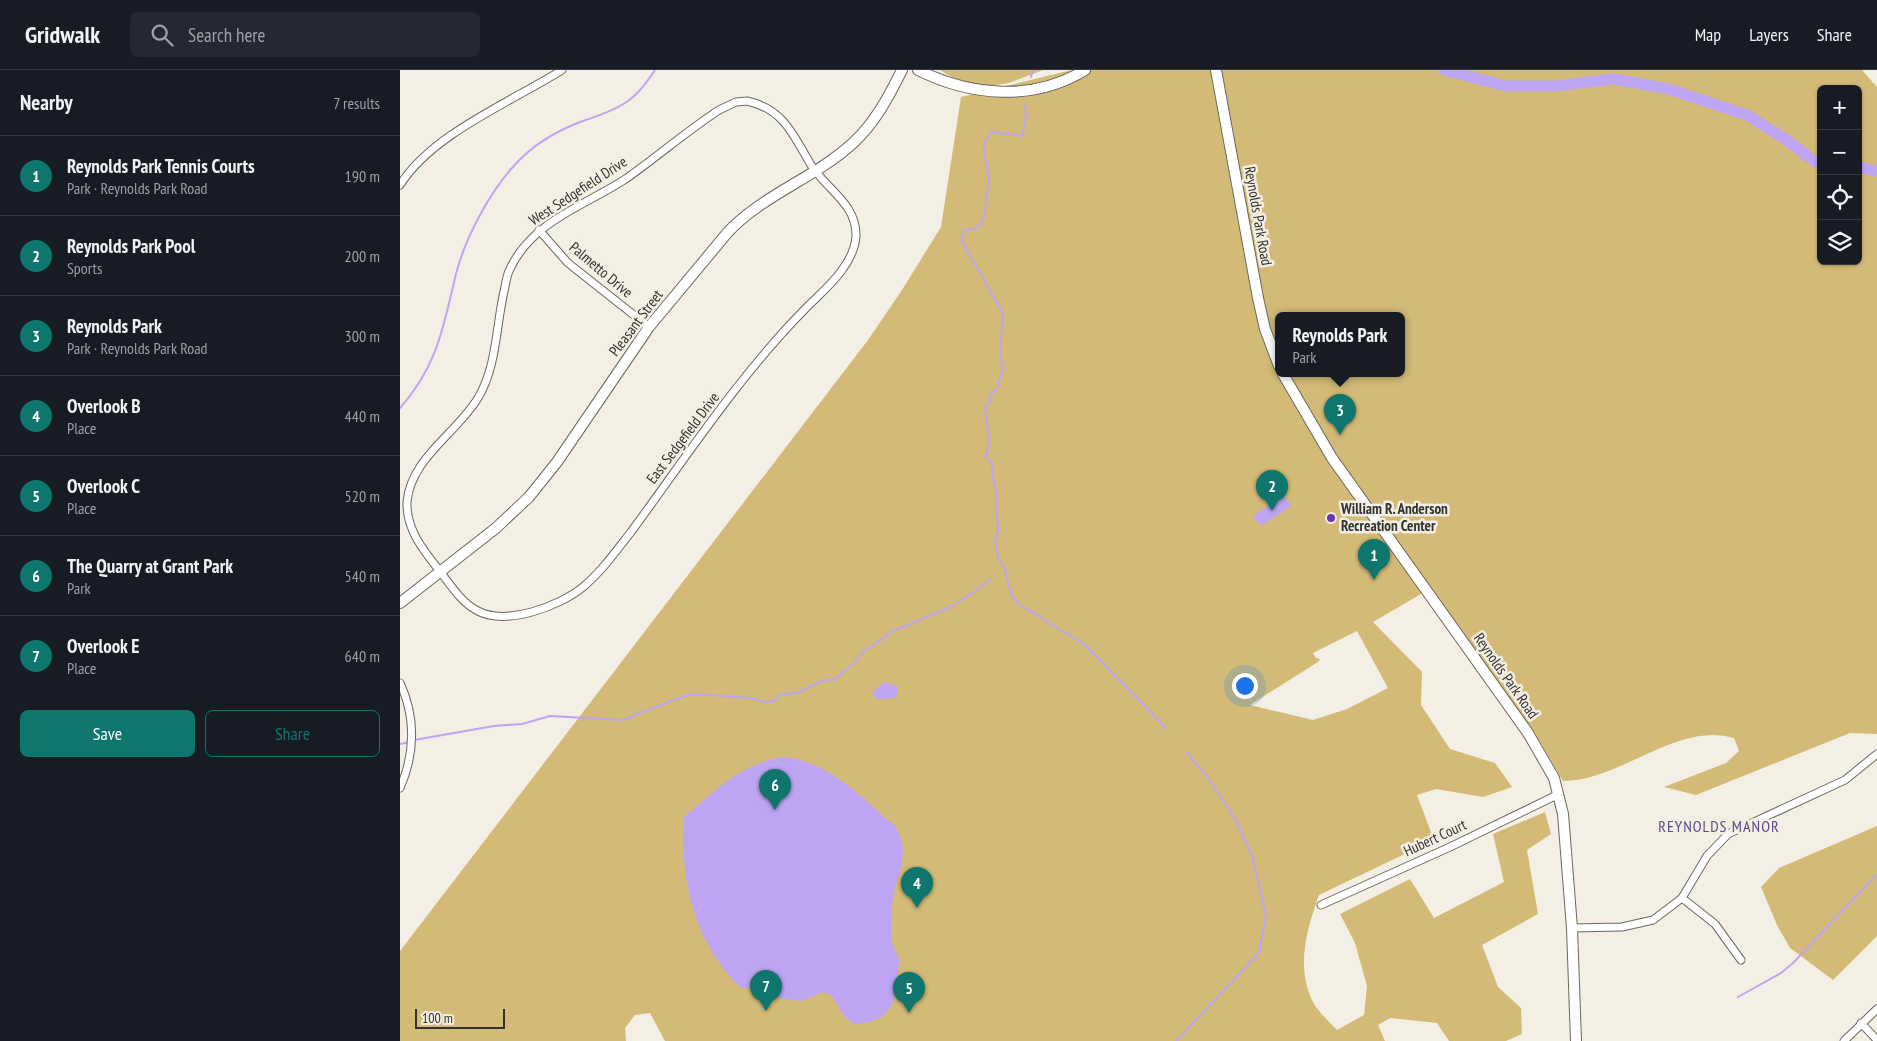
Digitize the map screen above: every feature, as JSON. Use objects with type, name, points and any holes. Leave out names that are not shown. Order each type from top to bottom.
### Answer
[{"type":"main road","name":"Pleasant Street","points":[[400,603],[496,528],[529,497],[557,462],[649,327],[742,217],[832,160],[859,137],[878,113],[902,70]]},
{"type":"main road","points":[[918,70],[957,87],[1000,93],[1044,86],[1085,70]]},
{"type":"main road","name":"Reynolds Park Road","points":[[1216,70],[1258,298],[1265,329],[1275,355]]},
{"type":"main road","name":"Reynolds Park Road","points":[[1285,377],[1310,424],[1337,466],[1528,733],[1550,769],[1559,794],[1567,856],[1576,1041]]},
{"type":"street","points":[[400,185],[414,164],[435,146],[562,70]]},
{"type":"street","name":"West Sedgefield Drive","points":[[440,572],[423,550],[411,528],[407,504],[410,485],[419,468],[468,412],[482,391],[494,352],[508,273],[522,249],[539,230],[605,192],[707,118],[736,102],[758,104],[778,114],[814,170]]},
{"type":"street","name":"East Sedgefield Drive","points":[[440,572],[472,607],[483,614],[500,617],[516,616],[558,602],[575,593],[596,574],[625,539],[766,351],[828,286],[852,255],[856,236],[852,214],[814,170]]},
{"type":"street","name":"Palmetto Drive","points":[[539,230],[568,263],[649,327]]},
{"type":"street","points":[[400,683],[409,706],[412,733],[408,766],[400,788]]},
{"type":"street","points":[[1572,928],[1646,923],[1663,914],[1682,898],[1707,856],[1728,834],[1839,783],[1877,754]]},
{"type":"street","name":"Hubert Court","points":[[1321,905],[1444,850],[1559,794]]},
{"type":"street","points":[[1682,898],[1715,924],[1741,960]]},
{"type":"street","points":[[1844,1041],[1877,1009]]},
{"type":"street","points":[[1861,1023],[1877,1040]]},
{"type":"shaded area","points":[[940,70],[1043,70],[1009,83],[971,89]]},
{"type":"shaded area","points":[[1072,70],[1862,70],[1877,87],[1877,734],[1850,733],[1696,795],[1664,787],[1726,763],[1739,751],[1734,738],[1713,735],[1692,738],[1670,744],[1606,772],[1563,781],[1538,738],[1429,584],[1421,594],[1373,622],[1422,672],[1421,705],[1450,749],[1495,763],[1512,787],[1483,797],[1436,789],[1417,795],[1434,840],[1319,895],[1305,947],[1304,960],[1307,987],[1317,1008],[1337,1030],[1364,1015],[1367,986],[1355,943],[1340,914],[1410,879],[1434,918],[1504,882],[1493,834],[1545,812],[1551,834],[1527,850],[1538,914],[1482,945],[1498,987],[1521,1008],[1522,1034],[1506,1041],[1449,1041],[1437,1023],[1390,1018],[1378,1025],[1385,1041],[665,1041],[650,1013],[635,1015],[625,1028],[626,1041],[400,1041],[400,951],[868,340],[941,227],[961,97]],"holes":[[[1357,631],[1388,688],[1347,709],[1313,720],[1250,705],[1318,662],[1320,659],[1316,658],[1313,653]]]},
{"type":"shaded area","points":[[1284,495],[1291,506],[1261,526],[1253,516]]},
{"type":"shaded area","points":[[884,682],[897,686],[898,695],[890,699],[877,699],[872,693]]},
{"type":"shaded area","points":[[782,757],[814,765],[843,782],[895,826],[900,836],[903,854],[893,899],[891,923],[891,941],[899,959],[899,966],[894,1000],[887,1012],[878,1019],[854,1024],[844,1016],[832,996],[823,992],[802,1001],[783,999],[762,989],[741,988],[725,971],[701,931],[693,909],[684,863],[684,817],[740,772]]},
{"type":"shaded area","points":[[1877,826],[1877,936],[1833,980],[1790,948],[1777,925],[1761,887],[1779,868]]},
{"type":"waterway","points":[[400,408],[413,392],[431,361],[443,328],[465,246],[478,218],[503,179],[519,160],[552,135],[603,114],[630,100],[642,88],[655,70]]},
{"type":"waterway","points":[[1031,77],[1033,70]]},
{"type":"waterway","points":[[1444,70],[1506,86],[1556,86],[1613,79],[1669,89],[1747,115],[1817,162]]},
{"type":"waterway","points":[[1025,104],[1026,116],[1022,136],[992,132],[987,137],[984,154],[989,181],[985,215],[981,224],[977,227],[964,230],[961,240],[1003,313],[1000,356],[1003,368],[997,390],[989,395],[992,399],[985,407],[989,441],[986,458],[992,462],[992,475],[997,493],[998,530],[995,540],[998,559],[1004,567],[1012,596],[1019,604],[1085,645],[1166,728]]},
{"type":"waterway","points":[[1862,168],[1877,171]]},
{"type":"waterway","points":[[414,740],[494,726],[522,724],[550,716],[623,720],[681,697],[694,694],[752,698],[766,702],[774,701],[781,694],[797,693],[824,680],[834,680],[853,664],[862,653],[891,632],[952,606],[990,579]]},
{"type":"waterway","points":[[400,744],[410,742]]},
{"type":"waterway","points":[[1176,1041],[1259,953],[1266,916],[1252,855],[1234,817],[1208,778],[1187,753]]},
{"type":"waterway","points":[[1738,997],[1781,973],[1793,963],[1877,874]]},
{"type":"place","name":"Reynolds Park","points":[[1340,435]]},
{"type":"place","name":"Reynolds Park Pool","points":[[1272,511]]},
{"type":"place","name":"William R. Anderson Recreation Center","points":[[1331,518]]},
{"type":"place","name":"Reynolds Park Tennis Courts","points":[[1374,580]]},
{"type":"place","name":"The Quarry at Grant Park","points":[[775,810]]},
{"type":"place","name":"Overlook B","points":[[917,908]]},
{"type":"place","name":"Overlook E","points":[[766,1011]]},
{"type":"place","name":"Overlook C","points":[[909,1013]]},
{"type":"district","name":"REYNOLDS MANOR","points":[[1719,826]]}]
